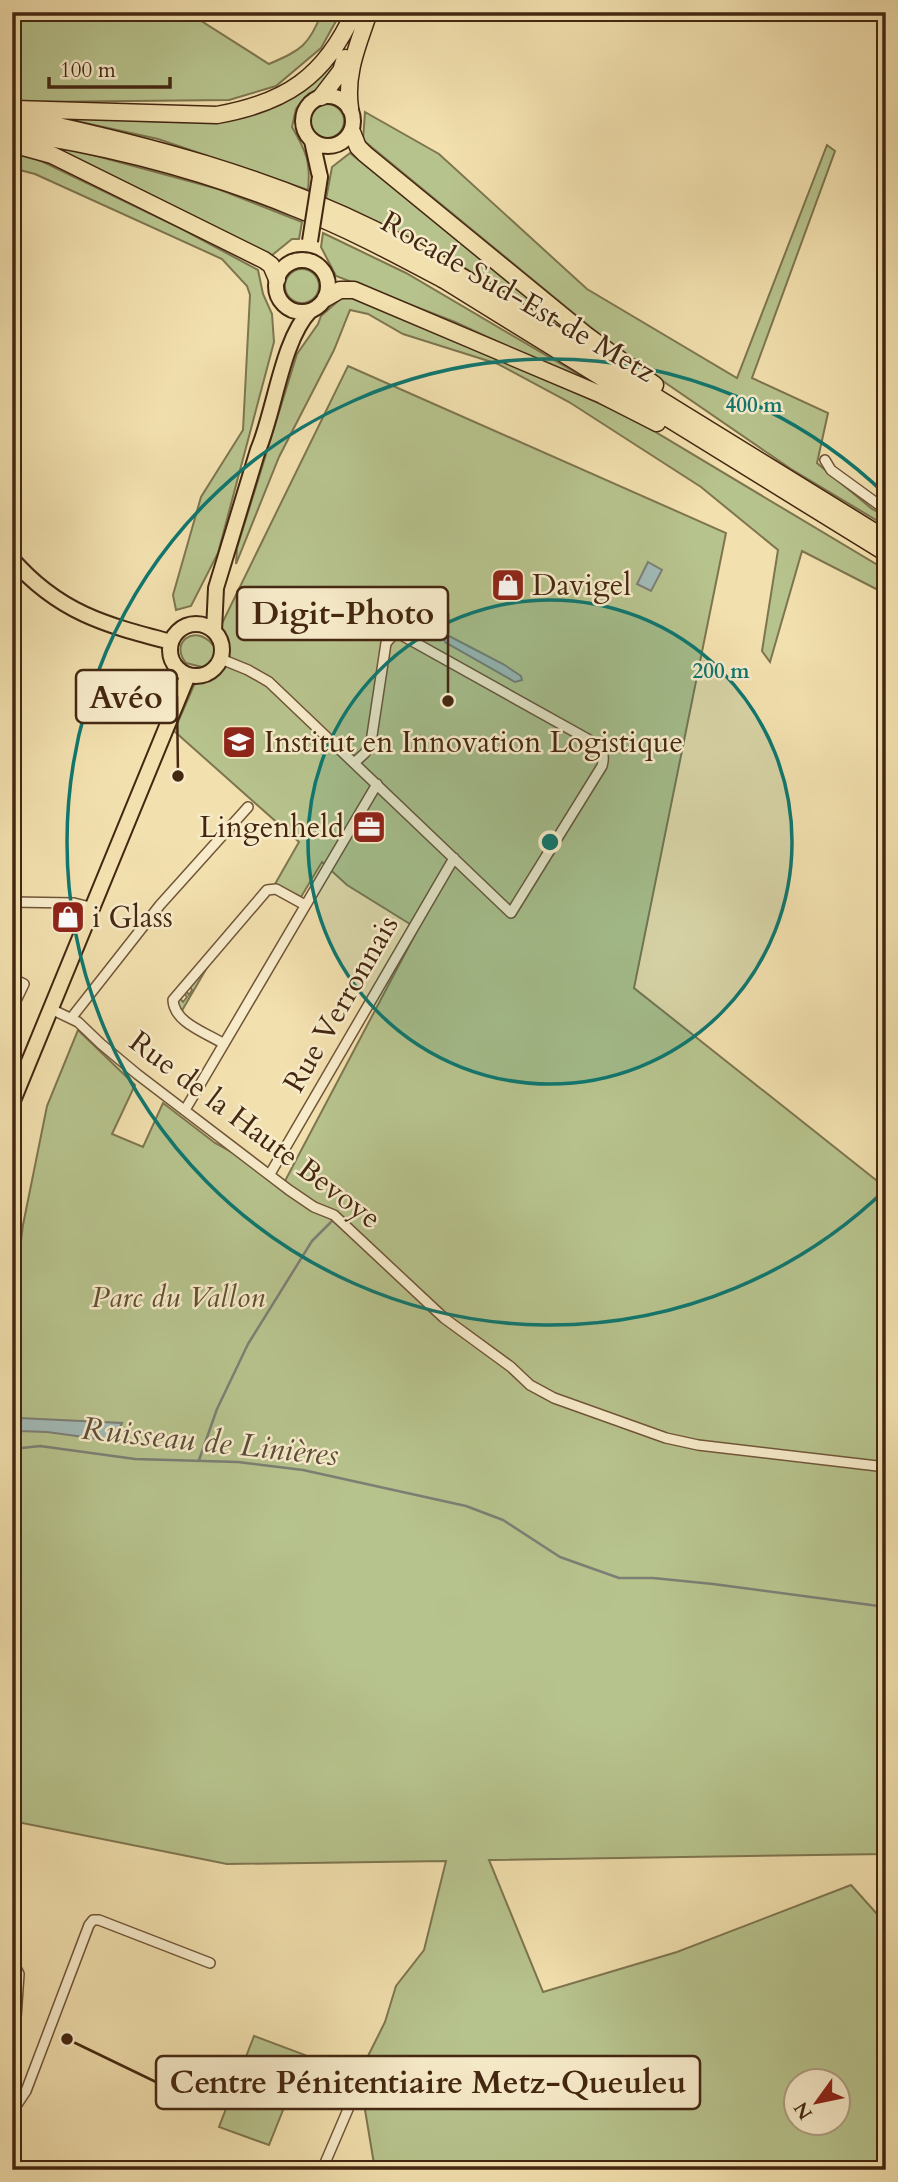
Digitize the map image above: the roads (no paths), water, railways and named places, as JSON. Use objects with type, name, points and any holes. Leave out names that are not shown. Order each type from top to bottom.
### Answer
[{"type":"highway","points":[[12,109],[217,115],[241,111],[281,97],[315,73],[338,46],[354,12]]},
{"type":"highway","points":[[321,97],[341,71],[359,12]]},
{"type":"highway","points":[[350,108],[347,87],[349,74],[369,12]]},
{"type":"highway","name":"Rocade Sud-Est de Metz","points":[[12,118],[42,122],[159,149],[299,196],[373,228],[452,271],[886,553]]},
{"type":"highway","name":"Rocade Sud-Est de Metz","points":[[12,132],[71,141],[206,176],[295,207],[368,240],[444,280],[762,470],[886,539]]},
{"type":"highway","points":[[352,132],[358,147],[365,154],[586,335],[762,470]]},
{"type":"highway","points":[[12,144],[52,155],[264,260],[271,265],[278,279]]},
{"type":"highway","points":[[326,298],[347,289],[378,299],[602,395],[762,470]]},
{"type":"main road","points":[[312,141],[323,146],[335,146],[347,139],[352,132],[354,120],[350,108],[337,98],[321,97],[311,103],[303,119],[305,132],[312,141],[320,177]]},
{"type":"main road","points":[[258,450],[286,328],[284,304],[277,292],[278,279],[286,266],[294,262],[310,241],[320,177],[335,146]]},
{"type":"main road","points":[[284,304],[296,311],[310,311],[316,309],[326,298],[328,282],[310,241]]},
{"type":"main road","points":[[294,262],[312,262],[320,267]]},
{"type":"main road","points":[[216,588],[191,624],[179,630],[171,642],[170,655],[173,662],[188,675],[199,676],[210,672],[220,659],[221,644],[214,631],[216,588],[266,431],[291,341],[299,324],[310,311]]},
{"type":"main road","points":[[12,559],[39,587],[75,611],[99,621],[171,642]]},
{"type":"main road","points":[[191,624],[203,625],[214,631]]},
{"type":"main road","points":[[12,1103],[188,675]]},
{"type":"street","points":[[825,460],[831,470],[886,510]]},
{"type":"street","points":[[220,659],[269,682],[511,913],[604,758],[602,748],[396,632],[386,643],[371,742],[365,753],[354,763]]},
{"type":"street","points":[[185,1110],[376,784]]},
{"type":"street","points":[[72,1017],[160,905],[248,807]]},
{"type":"street","name":"Rue Verronnais","points":[[270,1174],[454,858]]},
{"type":"street","points":[[224,1044],[181,1019],[173,1000],[267,890],[276,889],[305,905]]},
{"type":"street","points":[[12,902],[74,903],[94,908]]},
{"type":"street","points":[[12,978],[24,984],[12,1009]]},
{"type":"street","name":"Rue de la Haute Bevoye","points":[[51,1009],[72,1017],[118,1059],[185,1110],[314,1207],[334,1215],[444,1318],[511,1367],[530,1385],[554,1398],[666,1438],[698,1445],[886,1467]]},
{"type":"street","points":[[13,2109],[26,2091],[93,1920],[99,1920],[210,1964]]},
{"type":"street","points":[[12,2076],[19,1974],[13,1962]]},
{"type":"street","points":[[322,2170],[349,2107]]},
{"type":"water","points":[[648,562],[662,570],[651,591],[637,584]]},
{"type":"water","points":[[449,636],[503,664],[521,676],[522,680],[515,682],[445,642],[444,637]]},
{"type":"water","points":[[19,1418],[122,1423],[113,1441],[19,1431]]},
{"type":"waterway","points":[[199,1460],[217,1409],[248,1344],[312,1241],[332,1221]]},
{"type":"waterway","name":"Ruisseau de Linières","points":[[12,1451],[40,1446],[135,1459],[238,1462],[303,1470],[466,1506],[503,1520],[560,1557],[619,1578],[653,1578],[713,1584],[886,1607]]},
{"type":"place","name":"Davigel","points":[[508,585]]},
{"type":"place","name":"Digit-Photo","points":[[448,701]]},
{"type":"place","name":"Institut en Innovation Logistique","points":[[239,742]]},
{"type":"place","name":"Avéo","points":[[178,776]]},
{"type":"place","name":"Lingenheld","points":[[369,827]]},
{"type":"place","name":"i Glass","points":[[68,917]]},
{"type":"place","name":"Centre Pénitentiaire Metz-Queuleu","points":[[67,2039]]},
{"type":"park label","name":"Parc du Vallon","points":[[178,1297]]}]
